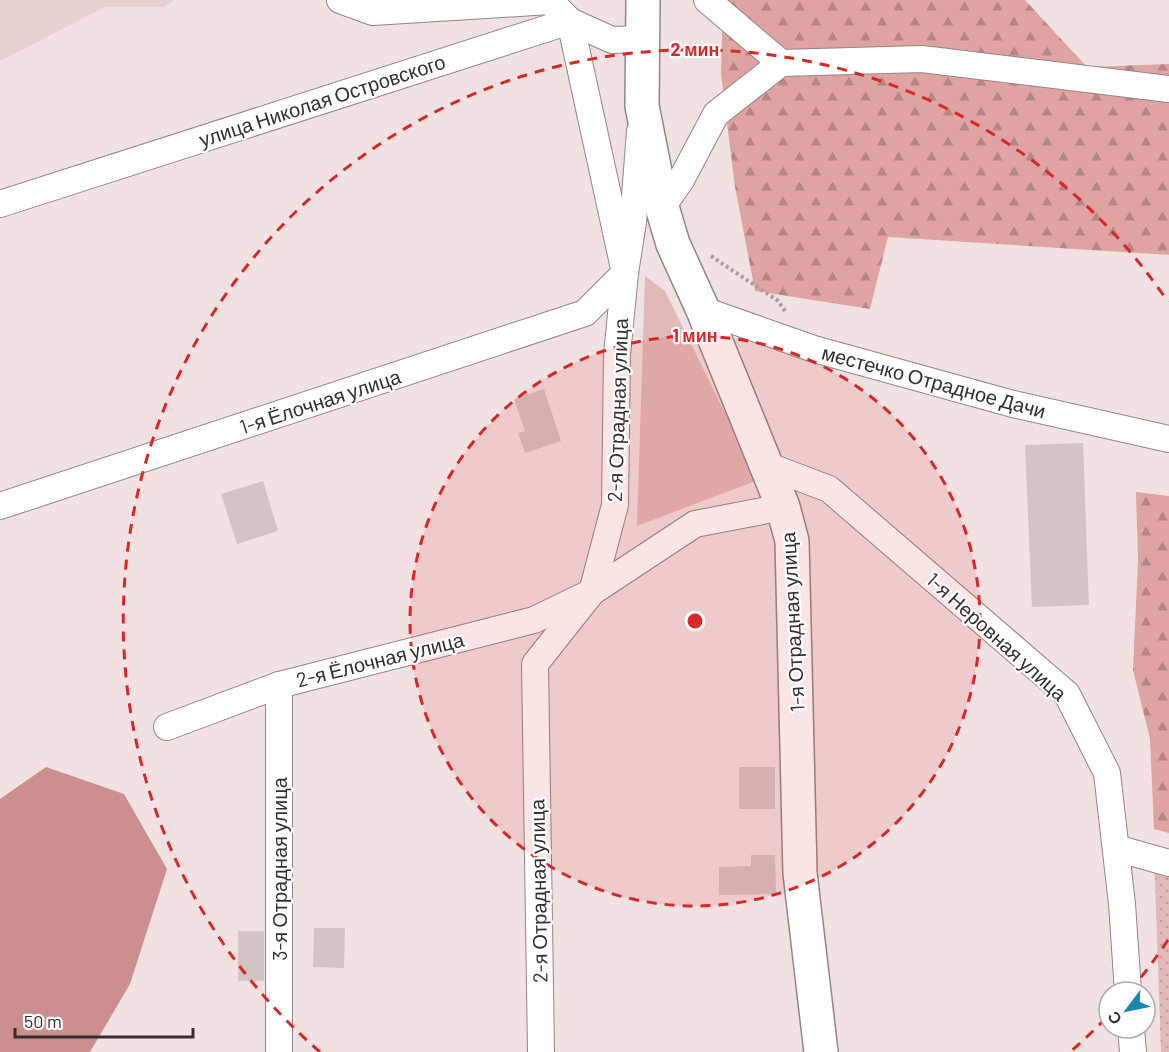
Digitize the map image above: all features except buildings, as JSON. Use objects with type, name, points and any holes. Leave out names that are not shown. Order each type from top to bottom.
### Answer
[{"type":"main road","name":"1-я Отрадная улица","points":[[643,0],[642,106],[662,207],[673,244],[703,310],[783,507],[792,541],[800,873],[821,1052]]},
{"type":"street","points":[[340,0],[373,12],[550,1],[570,21],[612,40],[643,39]]},
{"type":"street","points":[[707,0],[781,63]]},
{"type":"street","points":[[570,21],[625,273]]},
{"type":"street","name":"улица Николая Островского","points":[[0,204],[570,21]]},
{"type":"street","points":[[662,207],[681,180],[716,114],[781,63],[922,59],[1169,89]]},
{"type":"street","name":"2-я Отрадная улица","points":[[541,1052],[535,664],[592,592],[615,505],[617,356],[625,273],[633,222],[642,106]]},
{"type":"street","name":"1-я Ёлочная улица","points":[[0,506],[585,313],[625,273]]},
{"type":"street","name":"местечко Отрадное Дачи","points":[[703,310],[814,350],[1013,404],[1169,439]]},
{"type":"street","name":"1-я Неровная улица","points":[[766,465],[829,489],[1067,694],[1107,773],[1127,980]]},
{"type":"street","points":[[592,592],[695,524],[783,507]]},
{"type":"street","name":"2-я Ёлочная улица","points":[[167,727],[279,685],[534,620],[592,592]]},
{"type":"street","name":"3-я Отрадная улица","points":[[279,685],[279,1052]]},
{"type":"street","points":[[1116,848],[1169,863]]},
{"type":"path","points":[[706,245],[710,256],[777,300],[789,316]]},
{"type":"shaded area","points":[[0,0],[174,0],[164,7],[105,7],[0,61]]},
{"type":"shaded area","points":[[645,276],[665,291],[758,480],[637,526]]},
{"type":"shaded area","points":[[46,767],[124,794],[167,869],[130,984],[90,1052],[0,1052],[0,799]]},
{"type":"shaded area","points":[[1154,851],[1169,856],[1169,1052],[1161,1052]]},
{"type":"green space","points":[[723,0],[1025,0],[1087,67],[1169,64],[1169,255],[888,237],[870,309],[755,291],[735,187],[721,74]]},
{"type":"green space","points":[[1136,492],[1169,496],[1169,833],[1154,829],[1150,739],[1133,670],[1138,560]]}]
